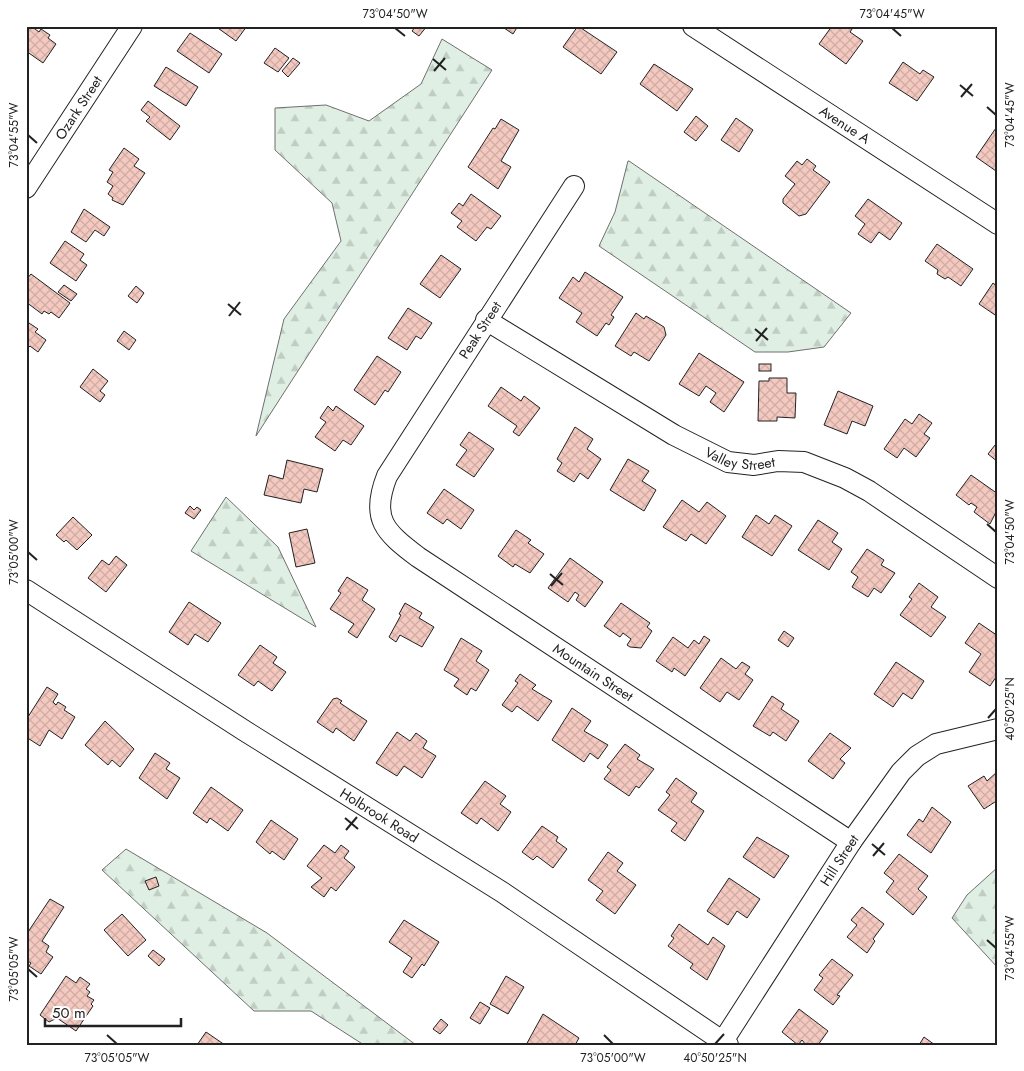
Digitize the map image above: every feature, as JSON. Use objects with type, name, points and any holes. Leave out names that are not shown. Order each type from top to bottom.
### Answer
[{"type":"street","name":"Ozark Street","points":[[26,188],[132,26]]},
{"type":"street","name":"Avenue A","points":[[693,26],[998,224]]},
{"type":"street","name":"Peak Street","points":[[388,476],[486,320],[574,186]]},
{"type":"street","name":"Valley Street","points":[[486,320],[674,435],[728,462],[754,465],[778,460],[804,462],[845,478],[869,491],[998,578]]},
{"type":"street","name":"Mountain Street","points":[[388,476],[382,490],[380,510],[385,529],[401,544],[851,842]]},
{"type":"street","name":"Holbrook Road","points":[[26,590],[245,731],[502,892],[725,1043]]},
{"type":"street","name":"Hill Street","points":[[725,1043],[851,842],[901,772],[917,756],[936,744],[998,729]]},
{"type":"green space","points":[[442,39],[492,70],[256,436],[284,319],[341,241],[332,203],[275,150],[275,108],[326,105],[369,121],[421,84]]},
{"type":"green space","points":[[628,161],[851,313],[824,347],[788,352],[755,352],[599,246],[615,212]]},
{"type":"green space","points":[[226,497],[278,547],[316,627],[191,551]]},
{"type":"green space","points":[[126,849],[267,933],[416,1045],[364,1045],[311,1011],[254,1011],[102,870]]},
{"type":"green space","points":[[998,867],[998,968],[952,918],[967,895]]},
{"type":"building","points":[[26,26],[31,26],[39,32],[41,29],[50,35],[48,38],[56,44],[43,63],[26,51]]},
{"type":"building","points":[[215,26],[247,26],[236,41]]},
{"type":"building","points":[[416,26],[427,26],[419,36],[412,31]]},
{"type":"building","points":[[501,26],[518,26],[513,34]]},
{"type":"building","points":[[578,26],[617,52],[601,74],[563,47]]},
{"type":"building","points":[[832,26],[854,26],[850,32],[863,41],[846,64],[819,44]]},
{"type":"building","points":[[190,33],[222,54],[209,73],[177,51]]},
{"type":"building","points":[[275,48],[289,58],[278,72],[264,63]]},
{"type":"building","points":[[293,58],[300,63],[288,77],[282,71]]},
{"type":"building","points":[[903,62],[920,74],[923,70],[934,77],[917,101],[889,83]]},
{"type":"building","points":[[654,64],[693,89],[677,111],[640,84]]},
{"type":"building","points":[[166,67],[198,87],[186,106],[154,86]]},
{"type":"building","points":[[148,101],[180,126],[170,140],[146,121],[150,117],[141,110]]},
{"type":"building","points":[[696,116],[708,126],[696,141],[684,132]]},
{"type":"building","points":[[736,118],[753,130],[739,152],[721,140]]},
{"type":"building","points":[[501,119],[519,130],[501,161],[511,167],[498,189],[468,167]]},
{"type":"building","points":[[998,125],[998,169],[996,171],[976,157]]},
{"type":"building","points":[[124,148],[139,159],[134,166],[145,173],[123,205],[112,200],[113,198],[108,194],[113,186],[107,182],[113,172],[109,170]]},
{"type":"building","points":[[807,159],[816,166],[813,170],[830,182],[806,214],[799,216],[783,203],[783,199],[795,184],[785,176],[797,161],[802,165]]},
{"type":"building","points":[[471,194],[501,216],[491,229],[487,227],[476,241],[457,227],[462,221],[451,213],[459,203],[463,206]]},
{"type":"building","points":[[868,199],[902,223],[890,240],[879,232],[871,243],[858,234],[865,224],[855,216]]},
{"type":"building","points":[[84,209],[110,227],[104,236],[95,230],[86,242],[71,232]]},
{"type":"building","points":[[65,241],[84,254],[80,260],[87,265],[76,281],[50,263]]},
{"type":"building","points":[[937,244],[973,269],[961,286],[948,277],[945,279],[937,274],[938,270],[925,261]]},
{"type":"building","points":[[441,255],[461,269],[440,298],[420,284]]},
{"type":"building","points":[[585,272],[623,297],[611,315],[614,317],[609,325],[606,323],[597,336],[576,322],[582,313],[559,298],[573,277],[579,282]]},
{"type":"building","points":[[31,274],[70,303],[59,318],[51,312],[49,314],[44,311],[42,314],[26,302],[26,280]]},
{"type":"building","points":[[993,283],[998,287],[998,317],[979,304]]},
{"type":"building","points":[[64,285],[77,294],[71,301],[58,292]]},
{"type":"building","points":[[136,286],[144,293],[137,303],[128,296]]},
{"type":"building","points":[[408,308],[432,323],[421,339],[416,336],[407,350],[388,338]]},
{"type":"building","points":[[636,313],[644,319],[646,316],[664,327],[666,335],[649,361],[634,352],[631,356],[615,346]]},
{"type":"building","points":[[26,321],[38,329],[35,332],[46,340],[38,352],[30,346],[26,347]]},
{"type":"building","points":[[124,331],[136,340],[129,350],[117,341]]},
{"type":"building","points":[[699,353],[744,382],[724,412],[710,402],[716,393],[706,386],[699,396],[679,384]]},
{"type":"building","points":[[377,356],[401,372],[388,392],[385,390],[375,405],[354,390]]},
{"type":"building","points":[[759,364],[771,364],[771,371],[759,371]]},
{"type":"building","points":[[93,369],[108,381],[100,391],[105,395],[100,402],[80,387]]},
{"type":"building","points":[[769,378],[787,378],[787,393],[796,393],[795,418],[777,417],[777,421],[758,421],[759,381],[769,381]]},
{"type":"building","points":[[501,387],[521,401],[524,396],[540,408],[519,436],[513,432],[517,426],[488,406]]},
{"type":"building","points":[[838,391],[873,406],[865,426],[852,421],[847,434],[824,425]]},
{"type":"building","points":[[328,406],[333,411],[336,406],[364,426],[351,445],[343,440],[335,451],[315,437],[326,422],[320,418]]},
{"type":"building","points":[[919,414],[932,423],[924,434],[930,438],[916,457],[904,448],[897,458],[884,449],[905,419],[912,424]]},
{"type":"building","points":[[575,427],[593,439],[587,449],[601,459],[588,479],[580,473],[574,482],[557,471],[562,463],[557,459]]},
{"type":"building","points":[[469,432],[494,449],[474,477],[456,465],[467,450],[460,445]]},
{"type":"building","points":[[995,445],[998,447],[998,462],[988,454]]},
{"type":"building","points":[[628,459],[649,471],[642,481],[656,490],[644,511],[610,490]]},
{"type":"building","points":[[287,460],[323,469],[317,492],[304,489],[301,503],[264,495],[269,475],[283,479]]},
{"type":"building","points":[[971,475],[998,494],[998,508],[990,524],[974,512],[977,507],[971,503],[969,505],[956,495]]},
{"type":"building","points":[[444,489],[474,510],[461,529],[447,519],[443,524],[427,513]]},
{"type":"building","points":[[682,500],[699,512],[707,502],[726,516],[706,544],[691,534],[686,541],[663,527]]},
{"type":"building","points":[[190,506],[194,510],[197,507],[201,510],[194,519],[185,513]]},
{"type":"building","points":[[756,515],[769,524],[775,515],[792,526],[772,556],[742,537]]},
{"type":"building","points":[[73,517],[92,535],[77,550],[66,540],[64,542],[56,535]]},
{"type":"building","points":[[818,520],[838,533],[832,542],[842,549],[829,570],[798,550]]},
{"type":"building","points":[[307,529],[315,563],[296,567],[289,533]]},
{"type":"building","points":[[516,530],[531,540],[528,543],[544,554],[530,573],[515,564],[513,567],[498,556]]},
{"type":"building","points":[[867,549],[884,560],[881,565],[895,573],[881,593],[874,588],[868,597],[852,587],[858,577],[851,572]]},
{"type":"building","points":[[116,556],[127,565],[106,592],[88,578],[102,560],[109,565]]},
{"type":"building","points":[[570,558],[603,582],[585,607],[576,600],[579,595],[575,592],[568,602],[548,588]]},
{"type":"building","points":[[347,577],[368,590],[362,600],[375,609],[357,638],[348,632],[354,624],[330,609],[341,593],[338,591]]},
{"type":"building","points":[[919,583],[938,597],[931,607],[946,617],[931,637],[900,615],[912,599],[909,597]]},
{"type":"building","points":[[189,602],[221,623],[208,642],[195,634],[188,645],[169,632]]},
{"type":"building","points":[[405,603],[422,613],[419,618],[434,627],[422,647],[400,635],[396,642],[389,637]]},
{"type":"building","points":[[621,603],[650,623],[647,627],[652,631],[641,648],[630,647],[627,645],[631,639],[623,633],[620,637],[604,626]]},
{"type":"building","points":[[979,623],[998,636],[998,674],[990,686],[969,672],[981,654],[965,643]]},
{"type":"building","points":[[784,631],[794,638],[788,647],[778,640]]},
{"type":"building","points":[[704,636],[710,640],[685,676],[674,668],[672,672],[656,661],[673,637],[688,648],[694,640],[699,644]]},
{"type":"building","points":[[461,638],[482,651],[476,661],[489,670],[476,691],[471,688],[467,695],[454,686],[459,679],[444,670]]},
{"type":"building","points":[[260,645],[277,657],[273,663],[286,672],[272,691],[258,681],[254,686],[238,675]]},
{"type":"building","points":[[721,658],[736,669],[742,662],[750,667],[745,674],[753,680],[739,700],[727,692],[720,702],[700,688]]},
{"type":"building","points":[[896,662],[924,681],[912,699],[903,693],[893,707],[874,694]]},
{"type":"building","points":[[520,674],[536,685],[532,689],[552,701],[538,721],[517,706],[512,712],[502,705],[518,683],[515,681]]},
{"type":"building","points":[[47,687],[58,694],[53,702],[56,705],[58,702],[66,707],[64,710],[75,717],[62,739],[49,730],[40,746],[26,737],[26,720]]},
{"type":"building","points":[[772,696],[784,704],[781,709],[799,721],[786,741],[773,732],[770,736],[753,726]]},
{"type":"building","points":[[337,698],[342,701],[340,703],[367,721],[354,741],[336,728],[333,733],[317,722],[333,699]]},
{"type":"building","points":[[572,708],[591,721],[584,731],[608,745],[598,759],[590,753],[584,762],[552,740]]},
{"type":"building","points":[[105,721],[134,749],[120,767],[112,760],[108,765],[85,745]]},
{"type":"building","points":[[397,732],[410,741],[416,733],[427,741],[423,748],[436,756],[422,778],[404,766],[397,776],[376,763]]},
{"type":"building","points":[[830,733],[851,748],[840,759],[845,763],[833,779],[808,761]]},
{"type":"building","points":[[625,744],[640,755],[637,759],[654,769],[639,788],[636,786],[629,796],[604,779],[611,770],[607,767]]},
{"type":"building","points":[[155,753],[170,763],[166,769],[180,778],[167,799],[139,778]]},
{"type":"building","points":[[998,771],[998,800],[984,809],[968,786],[984,776],[987,781]]},
{"type":"building","points":[[676,778],[697,793],[691,802],[704,811],[685,841],[671,831],[677,823],[658,810],[670,795],[666,792]]},
{"type":"building","points":[[485,781],[506,796],[500,804],[511,812],[498,831],[481,818],[477,824],[461,813]]},
{"type":"building","points":[[211,787],[243,810],[228,831],[210,818],[207,823],[193,813]]},
{"type":"building","points":[[932,807],[951,822],[931,853],[907,835],[919,819],[923,822]]},
{"type":"building","points":[[271,820],[298,839],[284,860],[272,851],[270,854],[256,842]]},
{"type":"building","points":[[542,826],[558,837],[556,841],[567,849],[553,868],[537,856],[533,860],[522,852]]},
{"type":"building","points":[[757,837],[789,856],[774,878],[743,857]]},
{"type":"building","points":[[324,845],[335,853],[341,845],[349,851],[344,858],[355,867],[336,891],[331,887],[324,897],[311,887],[322,878],[307,866]]},
{"type":"building","points":[[608,852],[623,863],[617,871],[636,885],[615,914],[596,900],[603,891],[588,880]]},
{"type":"building","points":[[899,854],[928,876],[918,889],[927,897],[913,915],[886,892],[894,881],[884,873]]},
{"type":"building","points":[[156,877],[159,886],[149,890],[145,881]]},
{"type":"building","points":[[729,878],[760,899],[747,918],[737,911],[728,925],[707,911]]},
{"type":"building","points":[[50,899],[64,907],[42,941],[49,946],[46,952],[53,957],[41,974],[29,966],[31,963],[26,960],[26,935]]},
{"type":"building","points":[[862,907],[884,924],[873,939],[875,941],[867,953],[847,937],[857,925],[851,920]]},
{"type":"building","points":[[122,914],[146,940],[128,956],[104,930]]},
{"type":"building","points":[[404,920],[439,942],[424,966],[422,964],[412,978],[403,972],[412,958],[389,942]]},
{"type":"building","points":[[679,924],[708,945],[713,937],[725,946],[707,980],[690,968],[693,964],[668,946],[674,938],[671,936]]},
{"type":"building","points":[[153,950],[165,959],[159,966],[148,956]]},
{"type":"building","points":[[832,959],[853,975],[837,995],[840,996],[833,1005],[814,990],[823,978],[819,975]]},
{"type":"building","points":[[66,976],[76,983],[80,977],[90,984],[86,989],[90,992],[87,996],[94,1000],[91,1004],[93,1006],[76,1031],[57,1018],[49,1022],[40,1015]]},
{"type":"building","points":[[506,976],[524,987],[508,1014],[490,1004]]},
{"type":"building","points":[[480,1002],[490,1008],[480,1024],[470,1018]]},
{"type":"building","points":[[799,1009],[828,1031],[818,1045],[806,1045],[802,1040],[798,1045],[782,1032]]},
{"type":"building","points":[[543,1014],[579,1038],[575,1045],[526,1045]]},
{"type":"building","points":[[441,1019],[448,1025],[440,1034],[433,1029]]},
{"type":"building","points":[[206,1032],[225,1045],[197,1045]]},
{"type":"building","points":[[924,1037],[935,1045],[919,1045]]}]
